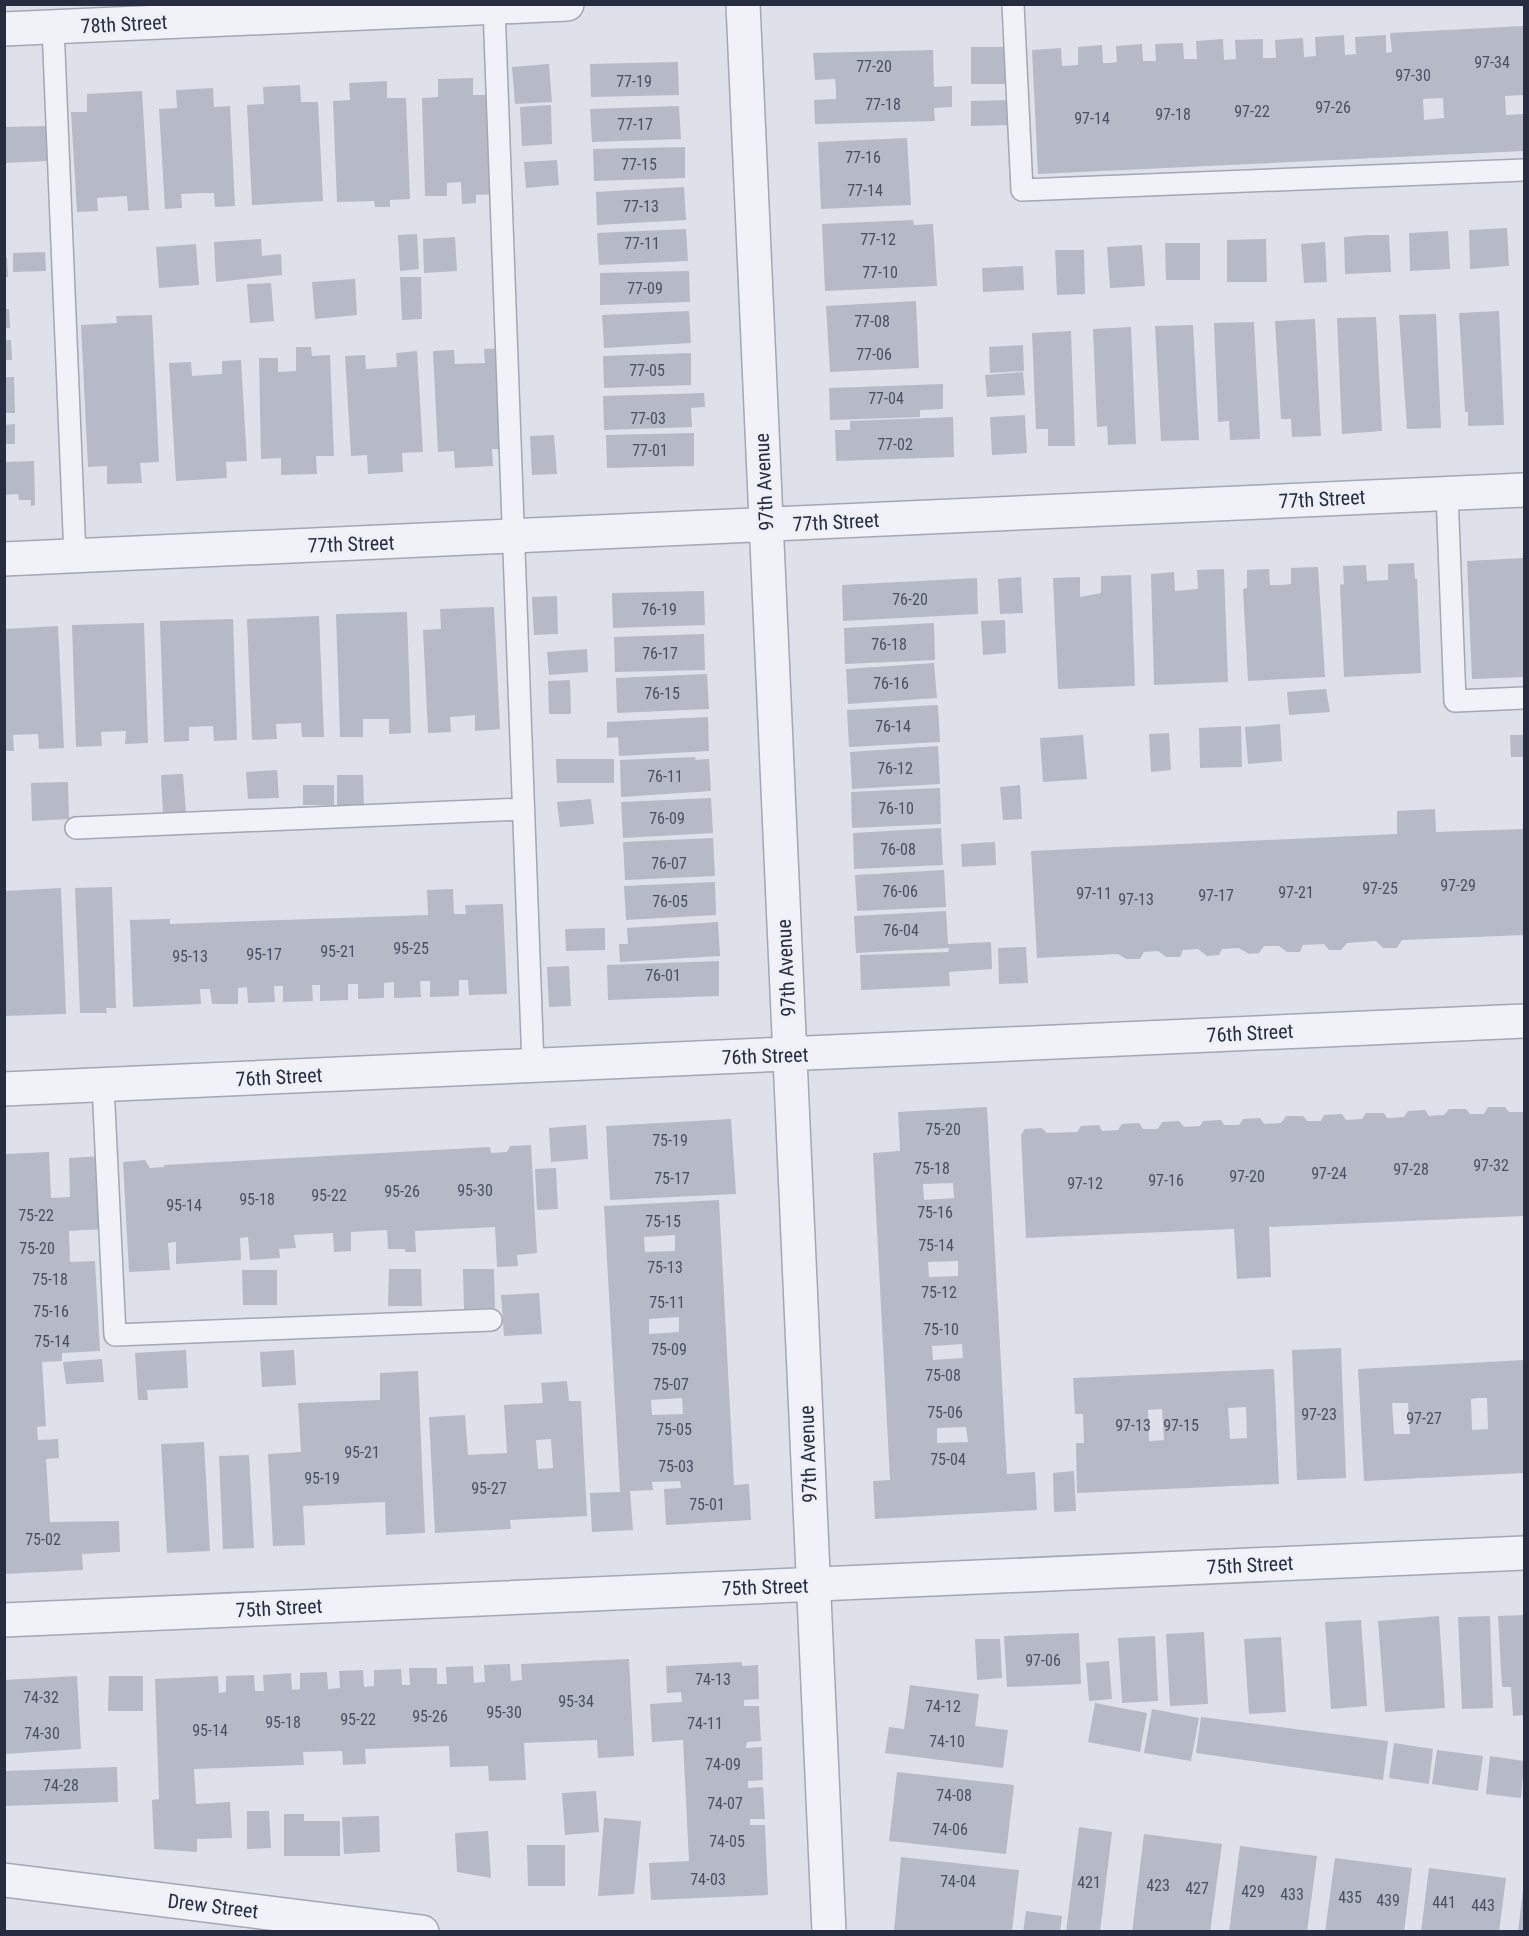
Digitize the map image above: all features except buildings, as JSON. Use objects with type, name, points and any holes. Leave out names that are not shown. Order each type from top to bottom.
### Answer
[{"type":"street","name":"78th Street","points":[[4,29],[567,4]]},
{"type":"street","name":"97th Avenue","points":[[743,4],[829,1932]]},
{"type":"street","name":"77th Street","points":[[4,559],[1524,490]]},
{"type":"street","name":"76th Street","points":[[4,1089],[1524,1021]]},
{"type":"street","name":"75th Street","points":[[4,1620],[1524,1553]]},
{"type":"street","name":"Drew Street","points":[[4,1880],[422,1932]]},
{"type":"lane","points":[[1013,4],[1022,190],[1524,170]]},
{"type":"lane","points":[[494,8],[532,1066]]},
{"type":"lane","points":[[53,27],[75,556]]},
{"type":"lane","points":[[1447,493],[1455,701],[1524,698]]},
{"type":"lane","points":[[76,828],[523,809]]},
{"type":"lane","points":[[103,1085],[115,1335],[490,1320]]}]
